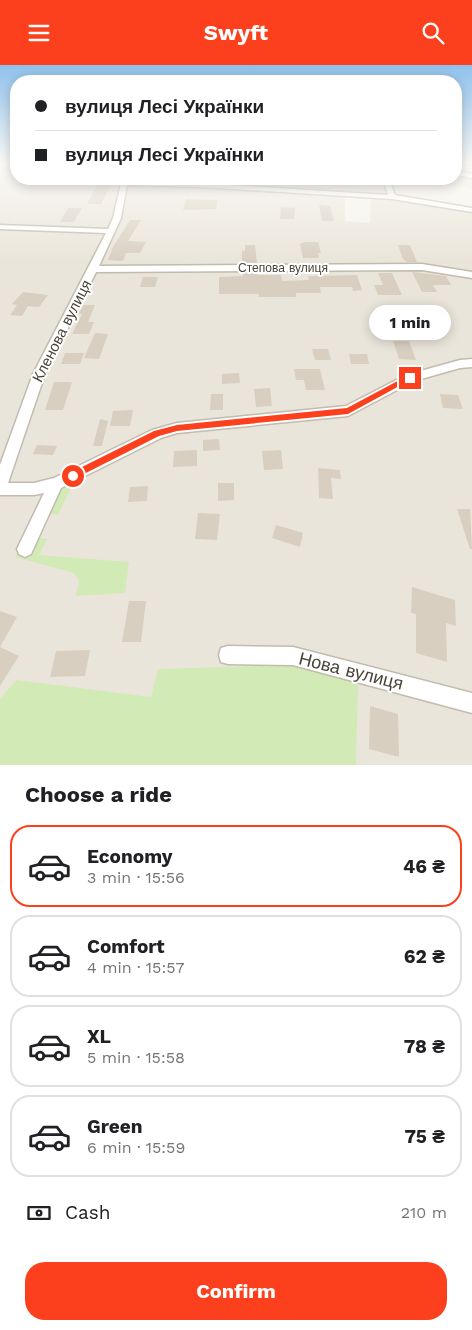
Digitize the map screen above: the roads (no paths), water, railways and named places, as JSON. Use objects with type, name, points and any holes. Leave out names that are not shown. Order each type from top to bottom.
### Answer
[{"type":"street","name":"Кленова вулиця","points":[[0,485],[39,374],[94,269],[117,218],[122,197]]},
{"type":"street","points":[[387,197],[472,210]]},
{"type":"street","points":[[0,227],[110,231]]},
{"type":"street","name":"Степова вулиця","points":[[94,269],[422,267],[472,275]]},
{"type":"street","points":[[0,489],[34,489],[56,484],[156,434],[177,428],[348,411],[410,378],[460,364],[472,363]]},
{"type":"street","points":[[25,549],[56,484]]},
{"type":"street","name":"Нова вулиця","points":[[228,655],[293,656],[472,703]]}]
